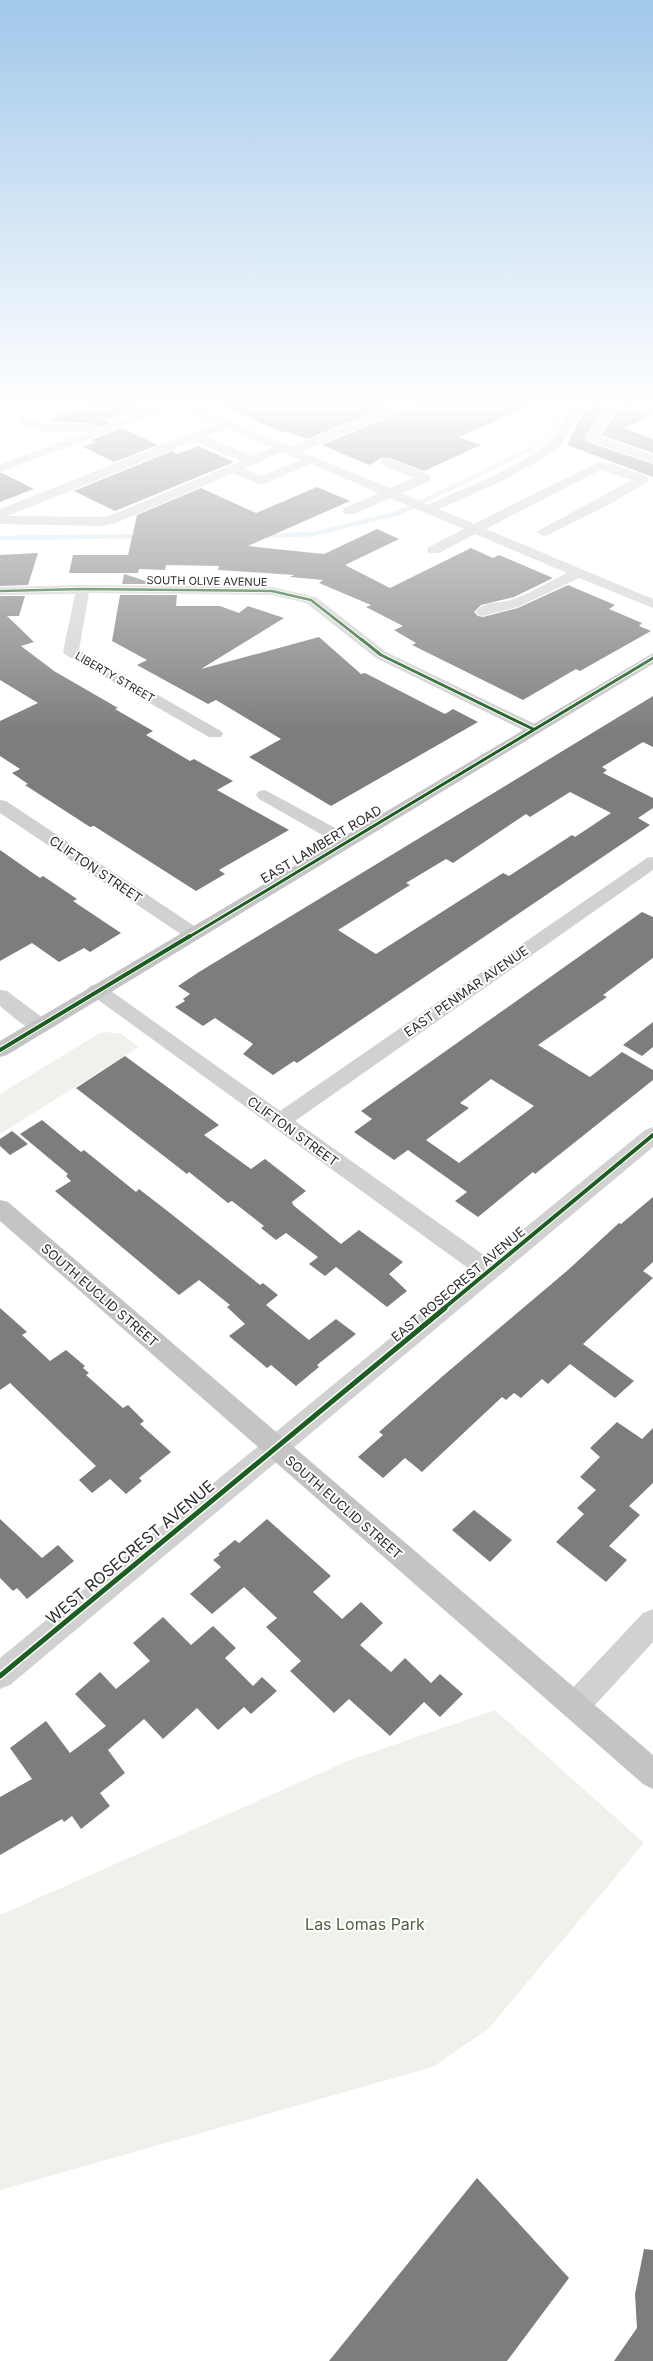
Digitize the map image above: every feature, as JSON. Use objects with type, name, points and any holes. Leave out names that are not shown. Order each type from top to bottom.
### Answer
[{"type":"main road","name":"EAST LAMBERT ROAD","points":[[0,1050],[97,990],[653,658]]},
{"type":"main road","name":"SOUTH EUCLID STREET","points":[[0,1208],[275,1448],[653,1774]]},
{"type":"street","points":[[0,520],[102,522],[121,514]]},
{"type":"street","points":[[438,514],[653,604]]},
{"type":"street","points":[[434,550],[505,514]]},
{"type":"street","points":[[543,532],[579,514]]},
{"type":"street","points":[[483,612],[491,608],[513,604],[578,573]]},
{"type":"street","name":"SOUTH OLIVE AVENUE","points":[[0,591],[83,589],[272,591],[311,600],[381,655],[533,729]]},
{"type":"street","name":"LIBERTY STREET","points":[[83,589],[71,652],[215,734]]},
{"type":"street","points":[[265,795],[346,841]]},
{"type":"street","name":"CLIFTON STREET","points":[[0,805],[192,933]]},
{"type":"street","name":"EAST PENMAR AVENUE","points":[[280,1121],[653,862]]},
{"type":"street","name":"CLIFTON STREET","points":[[97,990],[489,1271]]},
{"type":"street","points":[[0,996],[40,1026]]},
{"type":"street","name":"EAST ROSECREST AVENUE","points":[[275,1448],[653,1135]]},
{"type":"street","name":"WEST ROSECREST AVENUE","points":[[0,1676],[275,1448]]},
{"type":"street","points":[[574,1706],[653,1622]]},
{"type":"green space","points":[[106,1032],[121,1034],[139,1047],[0,1134],[0,1094],[98,1034]]},
{"type":"green space","name":"Las Lomas Park","points":[[495,1710],[644,1843],[489,2028],[433,2067],[0,2190],[0,1915],[350,1760]]},
{"type":"building","points":[[320,514],[248,546],[324,554],[377,529],[399,539],[345,565],[390,588],[471,548],[493,558],[499,555],[553,578],[514,597],[481,605],[474,612],[478,616],[483,617],[518,608],[568,585],[615,605],[609,609],[642,623],[639,626],[651,631],[580,671],[576,669],[523,700],[412,645],[416,643],[394,630],[403,626],[366,607],[371,605],[319,583],[323,580],[290,577],[294,575],[218,570],[219,566],[166,565],[165,570],[139,569],[138,573],[69,573],[73,555],[128,555],[137,515]]},
{"type":"building","points":[[38,553],[28,585],[0,586],[0,555]]},
{"type":"building","points":[[124,574],[155,584],[122,584]]},
{"type":"building","points":[[120,595],[177,595],[176,606],[220,606],[239,613],[248,606],[284,618],[201,669],[319,637],[361,674],[365,673],[445,714],[453,709],[478,722],[331,806],[249,757],[281,739],[216,700],[208,704],[137,665],[147,660],[112,641]]},
{"type":"building","points":[[0,596],[25,596],[19,616],[7,616],[34,642],[21,646],[54,671],[118,708],[115,709],[153,731],[146,735],[190,761],[194,759],[233,781],[217,790],[289,830],[219,870],[225,874],[196,891],[94,826],[90,827],[25,785],[28,784],[12,773],[20,769],[0,756],[0,721],[38,703],[0,680]]},
{"type":"building","points":[[653,696],[653,747],[643,742],[602,767],[607,770],[603,773],[653,798],[653,808],[638,818],[650,825],[297,1063],[294,1061],[273,1075],[243,1054],[253,1044],[215,1018],[203,1026],[175,1007],[185,1001],[183,999],[190,994],[178,986]],"holes":[[[570,792],[611,813],[575,837],[572,835],[509,876],[503,873],[376,954],[338,930],[410,885],[406,883],[446,859],[453,863],[526,814],[530,817]]]},
{"type":"building","points":[[0,850],[40,878],[43,876],[77,899],[73,901],[121,933],[90,952],[84,948],[59,962],[32,943],[0,961]]},
{"type":"building","points":[[642,912],[653,917],[653,958],[603,995],[607,997],[538,1045],[590,1077],[622,1052],[653,1070],[653,1080],[535,1174],[533,1172],[478,1217],[455,1201],[467,1192],[408,1150],[394,1160],[354,1132],[372,1119],[361,1111]],"holes":[[[491,1079],[534,1106],[459,1163],[426,1140],[469,1108],[460,1103]]]},
{"type":"building","points":[[653,1022],[653,1047],[642,1056],[623,1045]]},
{"type":"building","points":[[125,1056],[219,1125],[204,1135],[251,1169],[265,1159],[306,1191],[292,1202],[293,1205],[341,1244],[359,1230],[403,1262],[389,1274],[407,1291],[387,1307],[336,1267],[325,1276],[309,1264],[318,1257],[286,1233],[276,1240],[261,1228],[264,1226],[232,1201],[228,1203],[189,1172],[187,1174],[76,1088]]},
{"type":"building","points":[[42,1120],[81,1152],[84,1150],[136,1192],[139,1189],[260,1285],[263,1283],[278,1295],[266,1305],[309,1340],[336,1319],[356,1334],[317,1365],[319,1367],[296,1386],[271,1365],[267,1368],[229,1336],[245,1324],[227,1307],[230,1305],[199,1280],[179,1295],[55,1191],[71,1181],[66,1176],[68,1174],[20,1134]]},
{"type":"building","points":[[12,1131],[28,1144],[10,1155],[0,1146],[0,1139]]},
{"type":"building","points":[[653,1197],[653,1262],[643,1271],[653,1278],[583,1344],[634,1381],[615,1398],[570,1364],[548,1384],[542,1379],[521,1398],[514,1393],[506,1400],[502,1397],[422,1472],[405,1458],[383,1478],[358,1457],[383,1435],[379,1432],[568,1270],[619,1223],[621,1224]]},
{"type":"building","points":[[0,1308],[27,1332],[22,1335],[50,1361],[66,1350],[85,1366],[83,1368],[89,1373],[86,1375],[123,1408],[128,1405],[144,1421],[140,1424],[171,1452],[139,1478],[142,1481],[126,1494],[110,1479],[92,1493],[79,1480],[96,1466],[10,1383],[0,1390]]},
{"type":"building","points":[[617,1422],[642,1439],[653,1428],[653,1483],[629,1506],[640,1515],[609,1546],[627,1560],[606,1582],[556,1542],[584,1514],[577,1508],[596,1490],[580,1477],[600,1457],[590,1448]]},
{"type":"building","points":[[474,1510],[512,1540],[490,1562],[452,1530]]},
{"type":"building","points":[[0,1519],[42,1558],[58,1545],[74,1561],[27,1599],[17,1588],[13,1591],[0,1578]]},
{"type":"building","points":[[267,1519],[331,1576],[313,1592],[342,1619],[361,1602],[383,1623],[360,1645],[391,1672],[405,1658],[431,1683],[440,1674],[463,1694],[440,1717],[424,1702],[390,1736],[349,1699],[334,1713],[290,1671],[301,1661],[266,1627],[277,1618],[244,1587],[212,1614],[190,1594],[221,1567],[213,1560],[220,1555],[218,1554],[235,1540],[239,1543]]},
{"type":"building","points":[[163,1617],[191,1645],[213,1626],[236,1648],[225,1658],[253,1686],[262,1677],[277,1691],[251,1714],[244,1707],[218,1730],[197,1708],[163,1739],[144,1719],[108,1750],[125,1773],[100,1793],[110,1806],[81,1829],[72,1816],[64,1822],[62,1819],[0,1855],[0,1797],[32,1779],[10,1748],[46,1721],[70,1753],[106,1726],[75,1694],[100,1672],[116,1689],[150,1661],[133,1643]]},
{"type":"building","points":[[477,2178],[569,2278],[507,2361],[329,2361]]},
{"type":"building","points":[[644,2249],[653,2250],[653,2361],[614,2361],[637,2328],[635,2294]]},
{"type":"waterway","points":[[262,536],[314,534],[394,514]]},
{"type":"waterway","points":[[0,538],[142,536]]},
{"type":"cycle path","points":[[0,591],[83,589],[272,591],[311,600],[381,655],[533,729]]},
{"type":"cycle path","points":[[0,1050],[653,658]]},
{"type":"cycle path","points":[[0,1676],[653,1135]]}]
